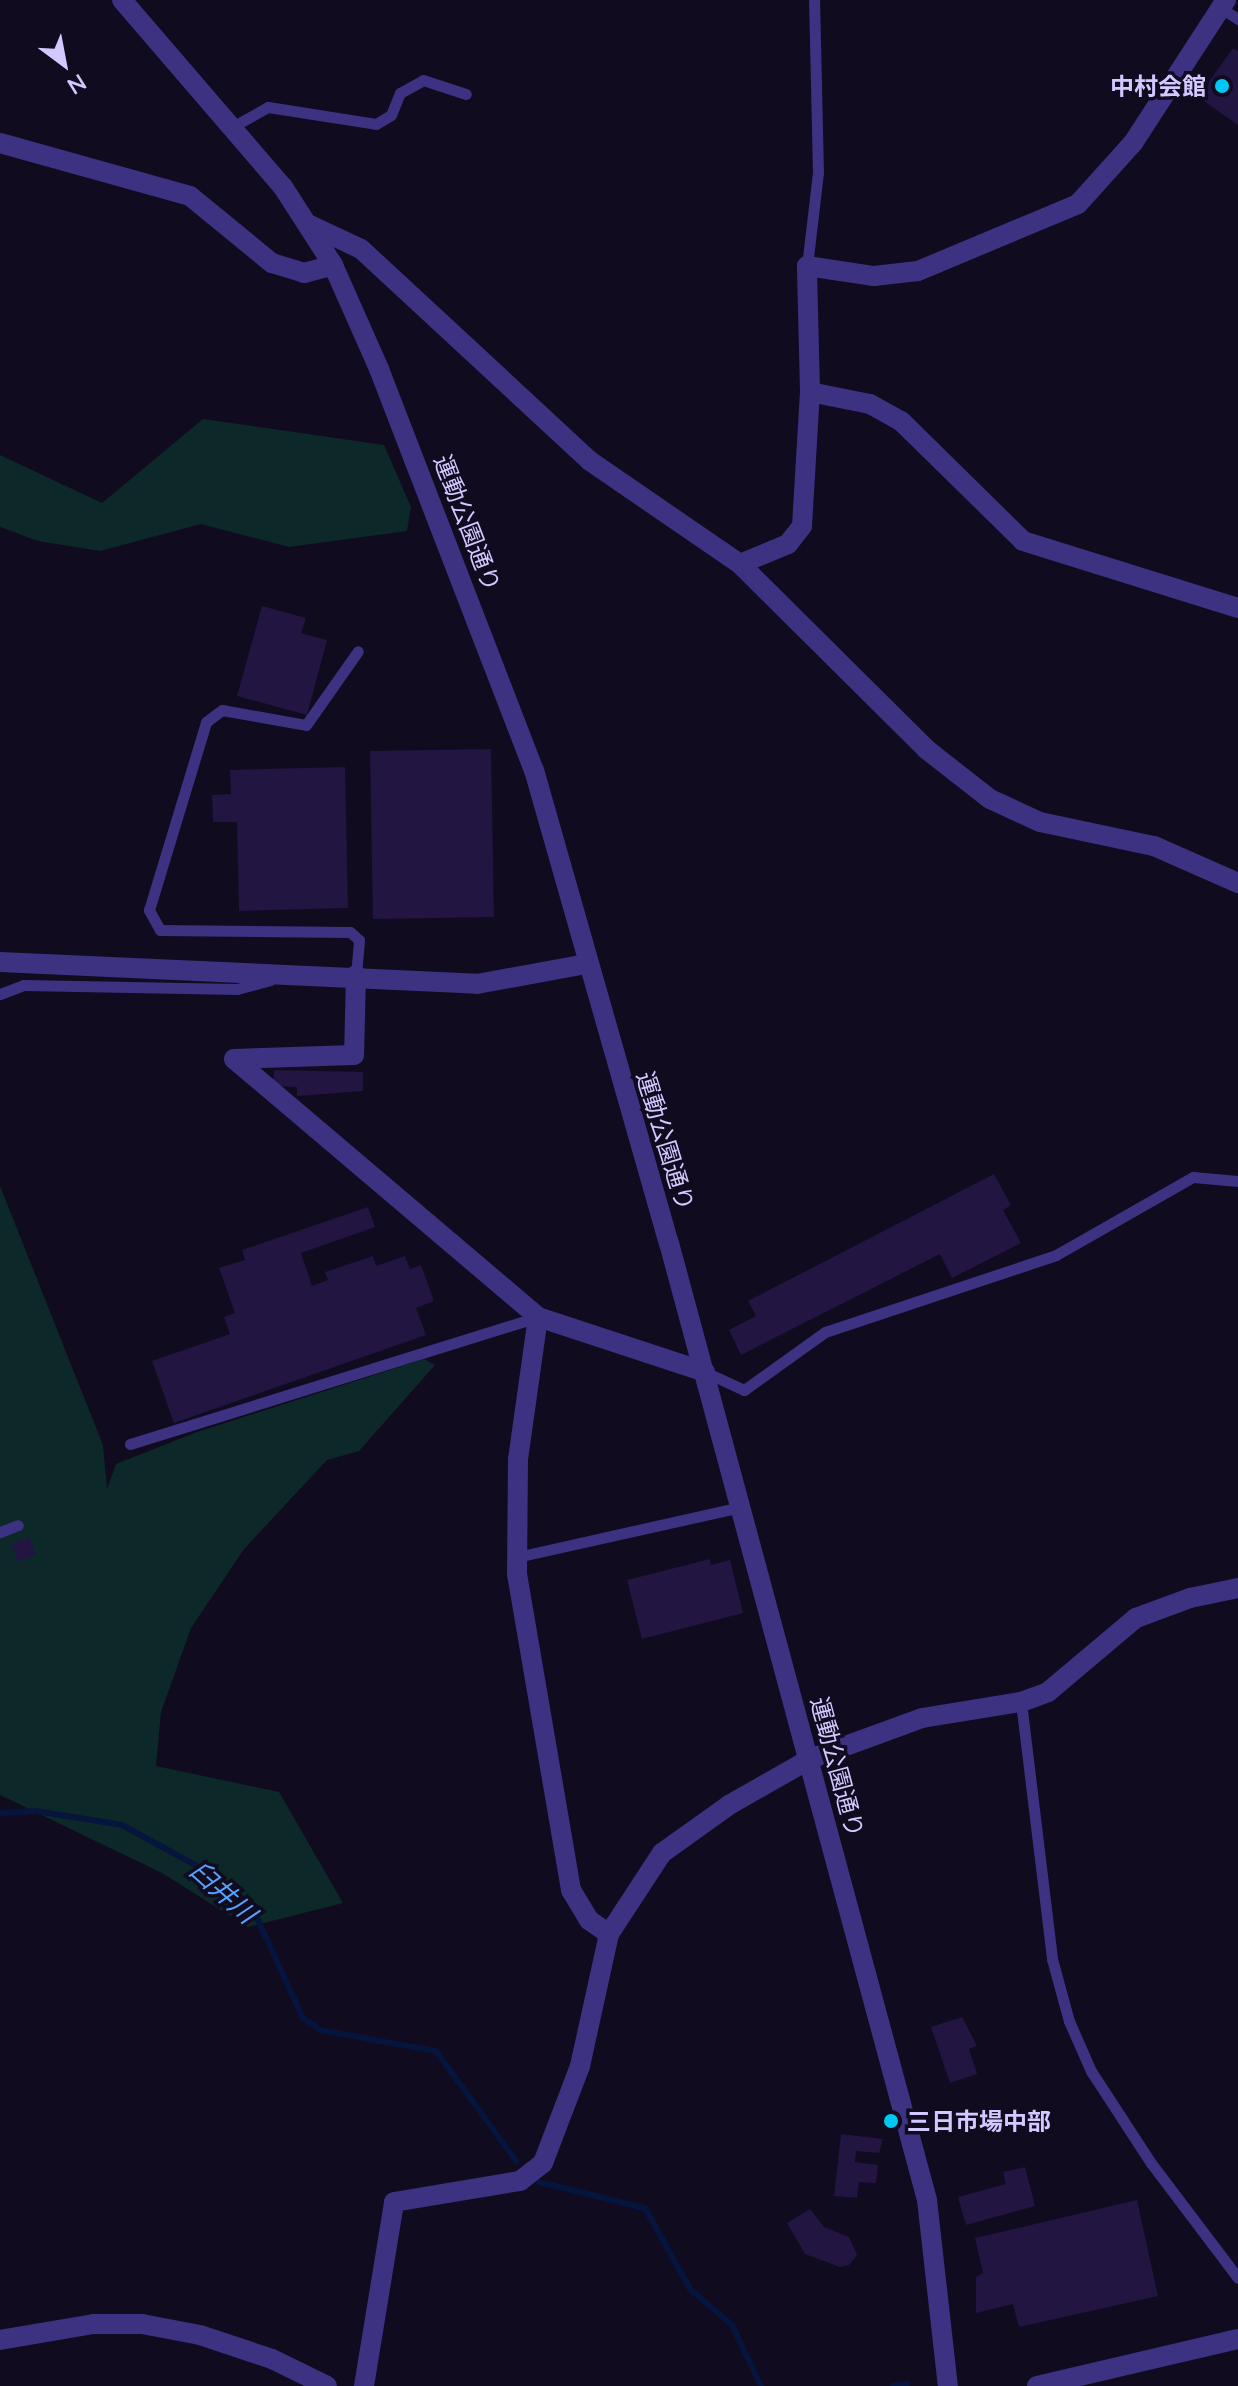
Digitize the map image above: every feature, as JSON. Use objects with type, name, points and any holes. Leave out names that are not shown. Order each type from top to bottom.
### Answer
[{"type":"street","name":"運動公園通り","points":[[122,0],[232,127],[310,225],[333,265],[505,687],[534,770],[586,964],[705,1372],[927,2200],[948,2386]]},
{"type":"street","points":[[740,564],[788,544],[802,526],[810,392],[807,266],[874,276],[918,271],[1078,204],[1133,143],[1228,9]]},
{"type":"street","points":[[0,143],[190,196],[272,263],[304,273],[333,265]]},
{"type":"street","points":[[310,225],[361,249],[590,461],[740,564],[926,749],[990,799],[1040,822],[1154,846],[1238,883]]},
{"type":"street","points":[[810,392],[870,404],[901,421],[1023,541],[1238,608]]},
{"type":"street","points":[[0,962],[356,975],[477,984],[586,964]]},
{"type":"street","points":[[356,975],[354,1055],[234,1059],[538,1317],[705,1372]]},
{"type":"street","points":[[538,1317],[518,1459],[517,1557],[560,1847],[571,1890],[589,1920],[609,1934]]},
{"type":"street","points":[[364,2386],[394,2202],[520,2181],[543,2163],[580,2066],[609,1934],[662,1853],[729,1805],[810,1759],[922,1718],[1021,1702],[1048,1692],[1136,1618],[1190,1598],[1238,1588]]},
{"type":"street","points":[[0,2340],[94,2324],[142,2324],[258,2354],[327,2386]]},
{"type":"street","points":[[1037,2386],[1238,2339]]},
{"type":"lane","points":[[807,266],[818,173],[814,0]]},
{"type":"lane","points":[[232,127],[268,107],[376,124],[391,115],[400,93],[423,80],[466,94]]},
{"type":"lane","points":[[356,975],[359,940],[350,932],[160,930],[149,910],[206,722],[222,710],[306,725],[358,651]]},
{"type":"lane","points":[[0,994],[23,985],[237,989],[298,973]]},
{"type":"lane","points":[[705,1372],[744,1390],[825,1332],[1056,1255],[1193,1177],[1238,1181]]},
{"type":"lane","points":[[130,1444],[538,1317]]},
{"type":"lane","points":[[517,1557],[741,1507]]},
{"type":"lane","points":[[0,1532],[18,1525]]},
{"type":"lane","points":[[1021,1702],[1052,1959],[1069,2021],[1091,2071],[1151,2163],[1238,2278]]},
{"type":"green space","points":[[203,419],[384,445],[411,507],[407,531],[289,547],[201,524],[100,551],[38,541],[0,527],[0,455],[102,503]]},
{"type":"green space","points":[[0,1186],[103,1445],[107,1489],[116,1464],[197,1432],[424,1359],[435,1365],[359,1451],[327,1460],[244,1549],[191,1628],[161,1712],[156,1766],[279,1792],[343,1903],[248,1927],[162,1873],[0,1795]]},
{"type":"building","name":"中村会館","points":[[1233,48],[1238,51],[1238,125],[1198,97]]},
{"type":"building","points":[[262,606],[306,618],[301,633],[327,640],[307,715],[237,696]]},
{"type":"building","points":[[491,749],[494,917],[373,919],[370,751]]},
{"type":"building","points":[[345,767],[348,908],[239,911],[237,822],[213,822],[212,795],[231,794],[230,770]]},
{"type":"building","points":[[274,1070],[363,1072],[363,1091],[297,1096],[297,1087],[273,1086]]},
{"type":"building","points":[[994,1174],[1011,1205],[1003,1210],[1021,1243],[952,1278],[940,1254],[741,1355],[729,1330],[756,1316],[748,1301]]},
{"type":"building","points":[[368,1207],[375,1227],[301,1253],[312,1286],[328,1280],[325,1272],[373,1256],[376,1266],[405,1256],[410,1269],[421,1265],[434,1301],[416,1308],[426,1335],[174,1423],[152,1361],[230,1334],[224,1317],[235,1313],[219,1268],[245,1260],[242,1250]]},
{"type":"building","points":[[29,1537],[36,1555],[18,1562],[11,1544]]},
{"type":"building","points":[[710,1559],[711,1565],[730,1560],[743,1613],[642,1639],[627,1580]]},
{"type":"building","points":[[962,2017],[977,2046],[969,2049],[977,2074],[950,2083],[931,2027]]},
{"type":"building","points":[[841,2134],[883,2139],[879,2153],[856,2151],[855,2162],[878,2165],[876,2183],[859,2182],[857,2198],[834,2196]]},
{"type":"building","points":[[1025,2167],[1035,2206],[966,2225],[958,2197],[1006,2184],[1003,2172]]},
{"type":"building","points":[[1137,2200],[1158,2296],[1019,2327],[1013,2304],[976,2313],[976,2277],[983,2273],[975,2238]]},
{"type":"building","points":[[810,2209],[824,2227],[849,2237],[857,2255],[849,2265],[840,2267],[805,2254],[787,2223]]},
{"type":"waterway","name":"臼井川","points":[[0,1813],[36,1811],[122,1825],[201,1868],[257,1918],[303,2018],[320,2030],[436,2051],[517,2162]]},
{"type":"waterway","points":[[539,2182],[645,2208],[690,2289],[732,2325],[761,2386]]},
{"type":"waterway","points":[[893,2386],[907,2384]]},
{"type":"place","name":"中村会館","points":[[1222,86]]},
{"type":"place","name":"三日市場中部","points":[[891,2121]]}]
